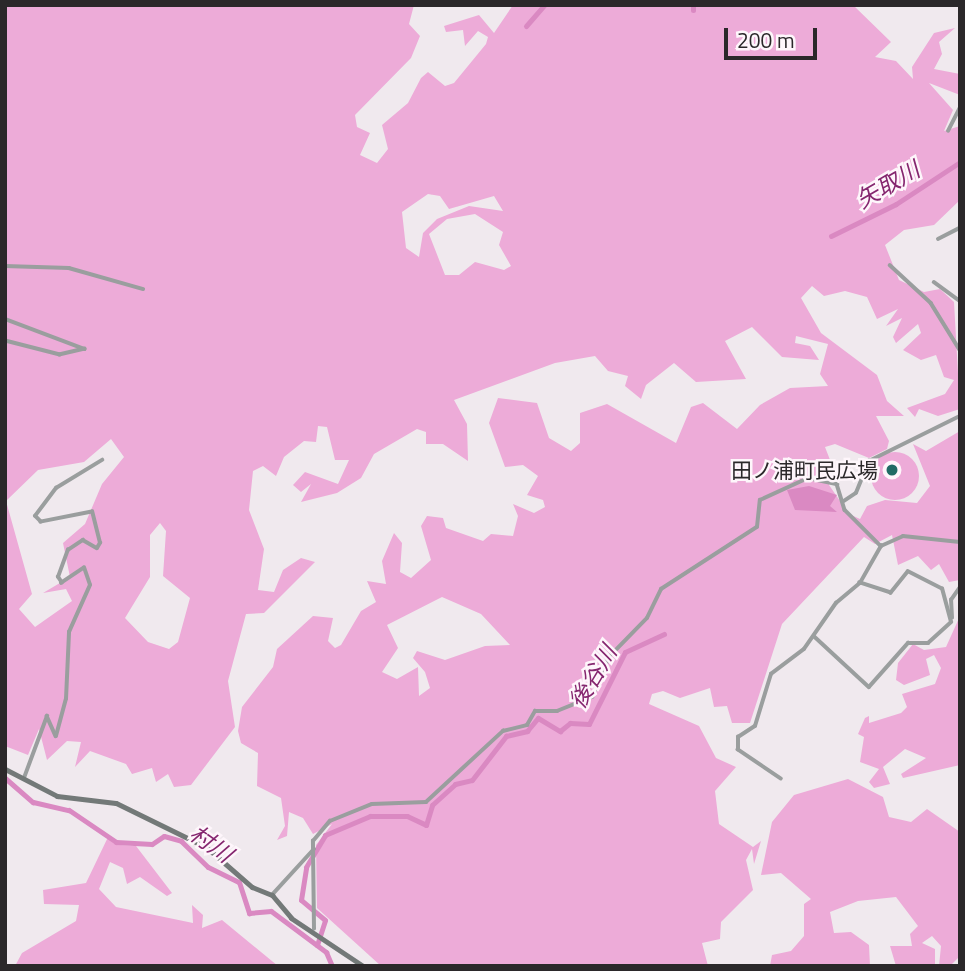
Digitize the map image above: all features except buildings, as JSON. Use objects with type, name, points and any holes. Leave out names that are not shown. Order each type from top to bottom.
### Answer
[{"type":"main road","points":[[5,769],[57,796],[103,799],[144,814],[206,847],[252,887],[272,895],[291,918],[314,929],[363,966]]},
{"type":"street","points":[[948,131],[960,107]]},
{"type":"street","points":[[938,239],[960,228]]},
{"type":"street","points":[[890,265],[931,303],[960,350]]},
{"type":"street","points":[[5,266],[69,268],[143,289]]},
{"type":"street","points":[[934,282],[960,301]]},
{"type":"street","points":[[5,319],[85,349],[60,355],[5,341]]},
{"type":"street","points":[[844,501],[856,493],[869,461],[960,416]]},
{"type":"street","points":[[24,778],[47,716],[56,736],[66,699],[69,632],[89,591],[86,569],[62,583],[58,577],[68,550],[83,540],[97,548],[100,543],[92,512],[41,522],[35,516],[56,488],[102,460]]},
{"type":"street","points":[[314,929],[314,838],[333,818],[372,804],[426,802],[503,731],[527,725],[535,711],[557,711],[592,697],[609,657],[647,618],[661,589],[757,527],[760,500],[808,478],[837,484],[844,501],[881,546]]},
{"type":"street","points":[[781,779],[738,750],[738,737],[755,726],[771,674],[814,636],[860,583],[881,546],[903,536],[960,542]]},
{"type":"street","points":[[860,583],[891,593],[908,572],[942,589],[953,618]]},
{"type":"street","points":[[814,636],[869,687],[908,643],[935,640],[953,618],[951,600],[960,587]]},
{"type":"street","points":[[272,895],[314,849]]},
{"type":"shaded area","points":[[5,5],[414,5],[409,24],[420,36],[411,58],[355,115],[357,127],[370,133],[360,155],[377,163],[388,149],[382,125],[408,103],[421,78],[428,72],[445,86],[454,83],[486,44],[488,37],[478,31],[465,46],[463,30],[446,32],[444,26],[479,15],[494,33],[513,5],[853,5],[891,42],[875,57],[896,61],[913,79],[912,67],[934,33],[955,28],[939,42],[942,54],[934,69],[960,74],[960,95],[929,83],[953,110],[944,131],[960,126],[960,200],[934,225],[904,230],[885,245],[899,280],[924,292],[940,289],[954,302],[960,409],[938,416],[919,409],[915,417],[907,408],[945,394],[954,380],[944,377],[936,355],[921,360],[903,350],[921,333],[918,324],[896,343],[893,337],[902,318],[886,326],[898,309],[877,319],[867,297],[845,291],[824,296],[812,286],[801,298],[821,333],[877,375],[887,401],[904,416],[876,416],[889,441],[887,449],[869,458],[835,444],[825,447],[832,465],[829,485],[849,514],[860,519],[867,506],[885,500],[917,503],[930,486],[913,444],[926,451],[960,431],[960,580],[949,582],[939,564],[931,570],[918,556],[898,565],[892,535],[875,544],[864,537],[782,624],[750,723],[732,723],[727,706],[714,707],[710,688],[680,698],[663,691],[652,694],[649,704],[699,726],[716,758],[736,767],[715,791],[719,824],[753,847],[761,841],[754,864],[752,849],[746,860],[753,890],[721,922],[720,939],[702,943],[708,966],[381,966],[317,908],[316,845],[332,824],[313,834],[303,818],[289,812],[287,836],[277,840],[285,826],[281,798],[257,786],[258,753],[241,743],[238,731],[242,707],[273,667],[277,649],[313,616],[333,618],[328,641],[335,648],[341,645],[361,611],[376,602],[367,581],[386,584],[382,561],[394,533],[402,543],[400,572],[411,578],[431,560],[421,526],[427,516],[443,518],[446,528],[483,541],[491,534],[513,536],[518,516],[513,504],[534,513],[545,507],[543,500],[527,495],[538,476],[523,465],[505,467],[489,423],[498,398],[537,403],[549,438],[571,451],[580,443],[580,413],[607,404],[676,443],[691,407],[703,403],[737,429],[760,405],[790,388],[828,386],[820,374],[828,344],[796,336],[795,343],[810,346],[819,360],[782,357],[752,327],[725,341],[746,379],[696,382],[674,363],[646,385],[641,399],[625,386],[628,376],[608,371],[595,356],[555,363],[454,400],[467,424],[468,461],[443,444],[426,444],[426,432],[417,429],[374,454],[361,478],[337,493],[301,502],[311,484],[301,492],[293,485],[305,472],[338,484],[349,460],[335,460],[327,427],[318,426],[316,442],[304,441],[284,457],[276,476],[263,466],[253,471],[249,510],[264,549],[258,590],[274,592],[283,570],[301,558],[315,562],[264,613],[246,614],[228,681],[235,727],[191,785],[174,787],[168,774],[156,782],[152,768],[132,774],[126,764],[90,751],[75,767],[81,742],[67,741],[47,760],[39,729],[28,755],[5,746]],"holes":[[[428,194],[440,196],[449,209],[494,196],[503,211],[469,206],[437,219],[423,233],[419,257],[406,248],[402,212]],[[475,214],[503,232],[499,245],[511,266],[504,270],[475,262],[459,275],[445,275],[429,234],[447,219]],[[111,439],[124,457],[102,484],[85,524],[63,543],[70,577],[43,593],[66,589],[72,601],[35,627],[19,609],[32,594],[6,501],[38,470],[84,462]],[[160,523],[166,531],[163,576],[190,598],[178,642],[169,649],[148,642],[125,618],[150,577],[150,535]],[[442,597],[481,614],[510,645],[485,646],[445,660],[417,651],[413,658],[425,672],[430,688],[419,696],[418,667],[397,679],[382,672],[398,648],[387,625]]]},
{"type":"shaded area","name":"田ノ浦町民広場","points":[[895,452],[904,453],[912,459],[918,467],[918,485],[912,493],[904,499],[895,500],[886,499],[878,493],[872,485],[871,476],[872,467],[878,459],[886,453]]},
{"type":"shaded area","points":[[809,486],[837,495],[830,506],[837,512],[795,510],[787,490]]},
{"type":"shaded area","points":[[960,616],[960,765],[903,778],[901,774],[926,758],[905,749],[883,767],[890,784],[874,788],[869,782],[879,769],[860,762],[864,737],[858,734],[865,718],[869,716],[869,723],[901,713],[907,707],[902,694],[935,684],[941,668],[934,655],[926,659],[930,675],[904,685],[896,680],[898,663],[913,644],[924,650],[946,647]]},
{"type":"shaded area","points":[[848,779],[883,797],[889,817],[911,822],[927,809],[960,832],[960,956],[952,964],[939,966],[941,946],[932,936],[922,943],[935,949],[935,966],[896,966],[890,946],[912,946],[910,934],[918,926],[896,897],[858,901],[830,912],[834,933],[851,932],[869,945],[870,966],[770,966],[772,955],[791,951],[804,936],[804,904],[811,899],[781,873],[761,875],[772,822],[794,795]]},
{"type":"shaded area","points":[[109,835],[120,845],[136,846],[172,893],[167,896],[140,877],[127,884],[123,868],[110,862],[99,889],[116,907],[193,923],[192,905],[203,915],[202,928],[222,920],[278,966],[15,966],[22,953],[76,921],[79,905],[44,904],[43,890],[86,883]]},
{"type":"waterway","points":[[526,26],[544,5]]},
{"type":"waterway","points":[[693,5],[693,10]]},
{"type":"waterway","name":"矢取川","points":[[831,236],[896,204],[960,162]]},
{"type":"waterway","name":"後谷川","points":[[317,945],[325,920],[301,900],[306,867],[325,835],[370,816],[407,816],[426,825],[432,805],[455,784],[472,780],[506,736],[527,731],[538,718],[560,731],[570,723],[589,724],[625,652],[664,634]]},
{"type":"waterway","name":"村川","points":[[5,778],[33,802],[69,810],[116,842],[152,844],[164,836],[181,841],[208,867],[239,882],[249,913],[271,911],[326,952],[332,966]]},
{"type":"place","name":"田ノ浦町民広場","points":[[892,470]]}]
